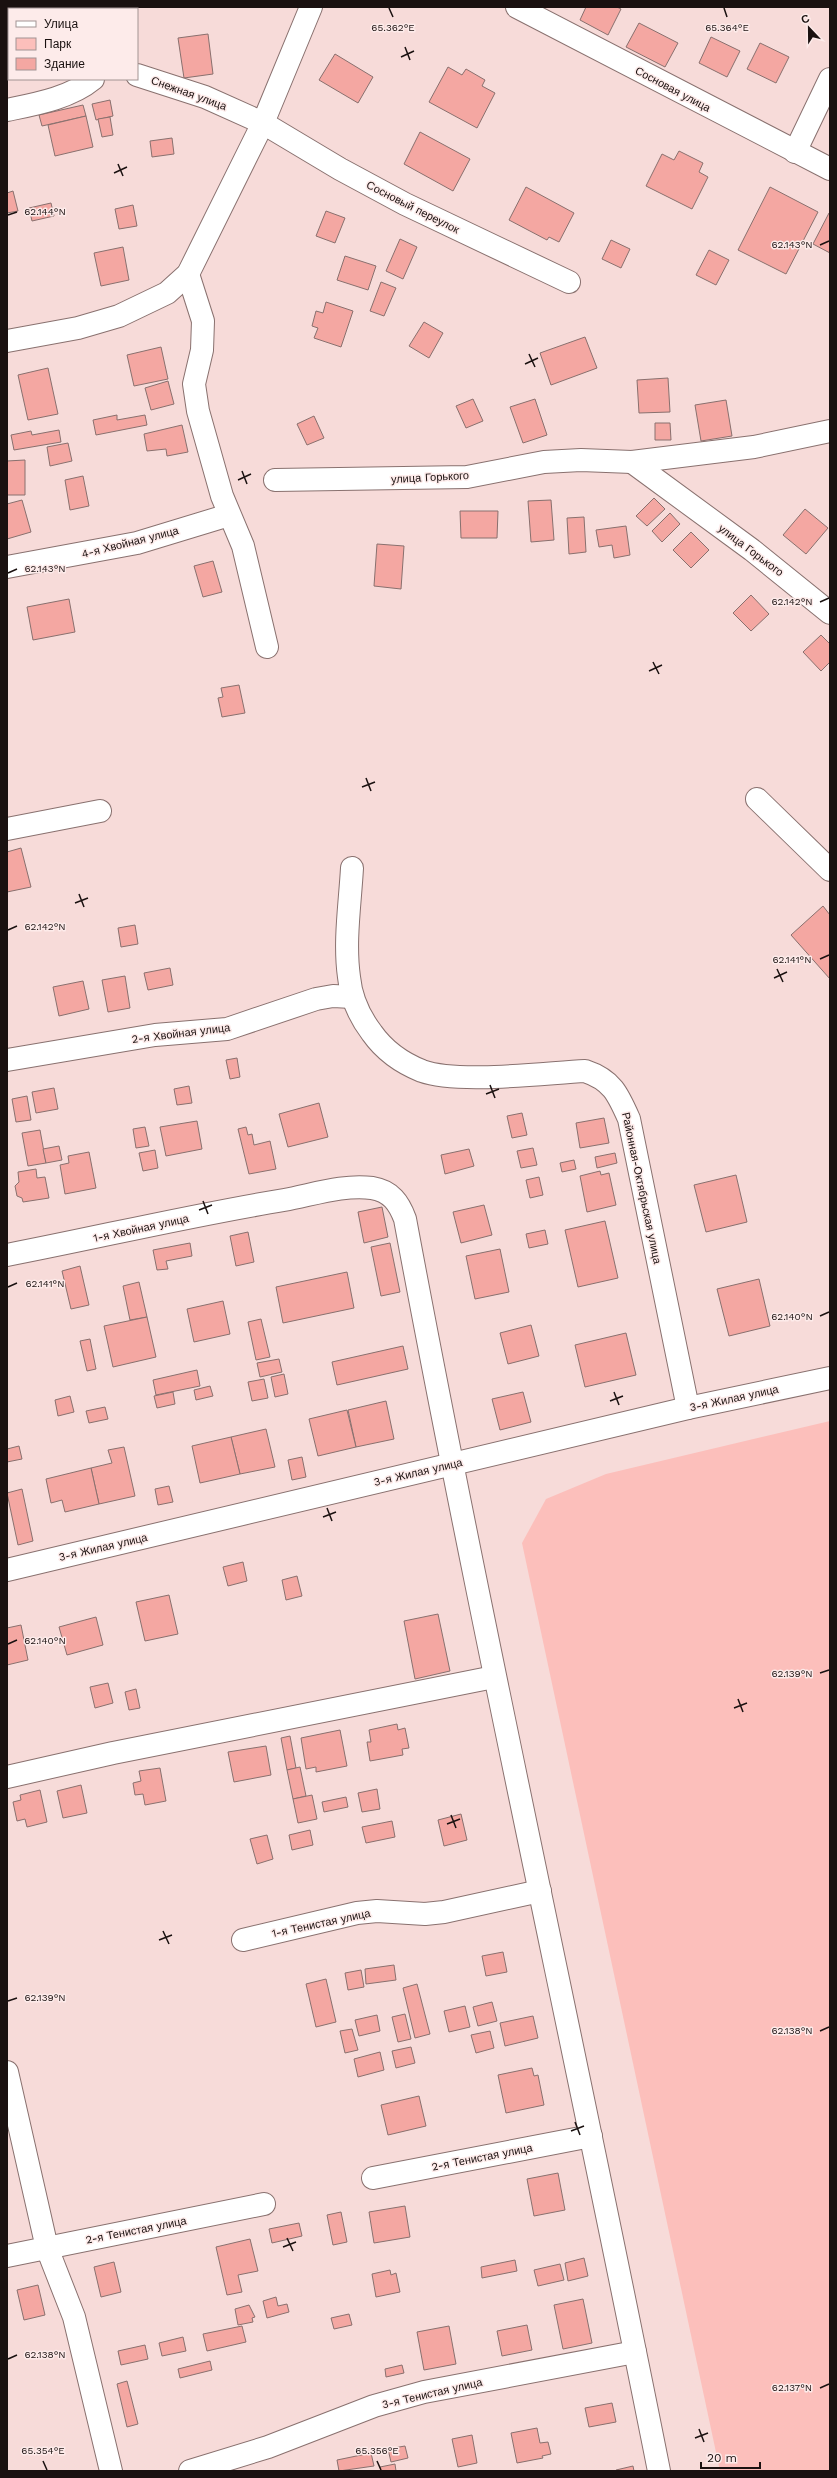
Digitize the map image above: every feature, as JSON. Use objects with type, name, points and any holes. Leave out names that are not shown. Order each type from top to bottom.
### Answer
[{"type":"street","points":[[7,341],[78,328],[119,316],[167,294],[188,274],[263,123],[311,7]]},
{"type":"street","name":"Сосновая улица","points":[[517,7],[830,169]]},
{"type":"street","name":"Снежная улица","points":[[138,75],[205,96],[263,123]]},
{"type":"street","points":[[795,152],[830,79]]},
{"type":"street","points":[[7,110],[53,100],[92,80]]},
{"type":"street","name":"Сосновый переулок","points":[[263,123],[340,169],[405,204],[569,282]]},
{"type":"street","points":[[188,274],[203,321],[202,350],[194,384],[198,411],[229,515],[243,546],[267,647]]},
{"type":"street","name":"улица Горького","points":[[275,480],[439,479],[468,477],[544,462],[581,460],[632,462],[754,447],[830,431]]},
{"type":"street","name":"улица Горького","points":[[632,462],[752,550],[830,613]]},
{"type":"street","name":"4-я Хвойная улица","points":[[7,567],[137,543],[229,515]]},
{"type":"street","points":[[757,799],[830,870]]},
{"type":"street","points":[[7,830],[100,810]]},
{"type":"street","name":"Районная-Октябрьская улица","points":[[352,868],[347,958],[352,997],[360,1015],[381,1045],[404,1062],[423,1071],[453,1076],[585,1071],[601,1076],[620,1098],[629,1119],[688,1408]]},
{"type":"street","name":"2-я Хвойная улица","points":[[7,1060],[155,1035],[227,1029],[316,999],[333,996],[352,997]]},
{"type":"street","name":"1-я Хвойная улица","points":[[7,1255],[256,1204],[354,1188],[373,1188],[392,1196],[400,1204],[405,1219],[450,1465]]},
{"type":"street","name":"3-я Жилая улица","points":[[7,1570],[688,1408],[830,1378]]},
{"type":"street","points":[[450,1465],[591,2136],[659,2471]]},
{"type":"street","points":[[7,1778],[113,1753],[494,1677]]},
{"type":"street","name":"1-я Тенистая улица","points":[[243,1940],[357,1913],[377,1911],[425,1914],[444,1912],[540,1891]]},
{"type":"street","points":[[7,2072],[47,2248],[74,2317],[111,2471]]},
{"type":"street","name":"2-я Тенистая улица","points":[[373,2178],[591,2136]]},
{"type":"street","name":"2-я Тенистая улица","points":[[7,2256],[264,2204]]},
{"type":"street","name":"3-я Тенистая улица","points":[[190,2471],[268,2447],[374,2406],[417,2394],[635,2352]]},
{"type":"green space","points":[[830,1421],[830,2471],[720,2471],[522,1543],[546,1499],[606,1474]]},
{"type":"building","points":[[586,7],[617,7],[621,9],[608,35],[580,20]]},
{"type":"building","points":[[639,23],[678,43],[665,67],[626,47]]},
{"type":"building","points":[[208,34],[213,74],[184,78],[178,38]]},
{"type":"building","points":[[711,37],[740,51],[727,77],[699,63]]},
{"type":"building","points":[[760,43],[789,57],[776,83],[747,69]]},
{"type":"building","points":[[335,54],[373,77],[358,103],[319,80]]},
{"type":"building","points":[[448,67],[462,75],[466,69],[485,80],[482,86],[495,93],[477,128],[429,102]]},
{"type":"building","points":[[110,100],[113,116],[96,120],[92,104]]},
{"type":"building","points":[[83,105],[86,116],[42,126],[39,115]]},
{"type":"building","points":[[86,116],[93,147],[55,156],[48,125]]},
{"type":"building","points":[[110,117],[113,135],[102,137],[98,119]]},
{"type":"building","points":[[420,132],[470,159],[453,191],[404,164]]},
{"type":"building","points":[[172,138],[174,154],[152,157],[150,141]]},
{"type":"building","points":[[679,151],[703,163],[699,172],[708,177],[692,209],[646,186],[662,154],[674,160]]},
{"type":"building","points":[[526,187],[574,213],[559,242],[549,237],[547,240],[509,220]]},
{"type":"building","points":[[770,187],[818,212],[786,274],[738,250]]},
{"type":"building","points":[[13,191],[18,211],[7,213],[7,193]]},
{"type":"building","points":[[51,203],[54,216],[32,221],[29,208]]},
{"type":"building","points":[[133,205],[137,226],[119,229],[115,209]]},
{"type":"building","points":[[326,211],[345,218],[335,243],[316,236]]},
{"type":"building","points":[[830,213],[830,253],[813,244]]},
{"type":"building","points":[[400,239],[417,247],[403,279],[386,271]]},
{"type":"building","points":[[611,240],[630,249],[621,268],[602,259]]},
{"type":"building","points":[[123,247],[129,280],[101,286],[94,253]]},
{"type":"building","points":[[709,250],[729,260],[716,285],[696,275]]},
{"type":"building","points":[[345,256],[376,266],[368,290],[337,280]]},
{"type":"building","points":[[381,282],[396,288],[384,316],[370,311]]},
{"type":"building","points":[[326,302],[353,311],[341,347],[314,338],[318,328],[312,326],[316,311],[323,313]]},
{"type":"building","points":[[424,322],[443,333],[429,358],[409,346]]},
{"type":"building","points":[[585,337],[597,368],[551,385],[540,353]]},
{"type":"building","points":[[161,347],[168,379],[134,386],[127,355]]},
{"type":"building","points":[[48,368],[58,414],[28,420],[18,375]]},
{"type":"building","points":[[668,378],[670,412],[639,413],[637,380]]},
{"type":"building","points":[[168,381],[174,404],[151,410],[145,388]]},
{"type":"building","points":[[473,399],[483,421],[466,428],[456,406]]},
{"type":"building","points":[[535,399],[547,435],[523,443],[510,407]]},
{"type":"building","points":[[726,400],[732,436],[701,441],[695,405]]},
{"type":"building","points":[[117,415],[117,420],[145,415],[147,425],[96,435],[93,420]]},
{"type":"building","points":[[314,416],[324,438],[307,445],[297,424]]},
{"type":"building","points":[[655,423],[670,423],[671,440],[655,440]]},
{"type":"building","points":[[182,425],[188,452],[167,456],[166,449],[147,451],[144,434]]},
{"type":"building","points":[[59,430],[61,442],[14,450],[11,435],[31,431],[32,435]]},
{"type":"building","points":[[68,443],[72,461],[50,466],[47,447]]},
{"type":"building","points":[[25,460],[25,495],[7,495],[7,461]]},
{"type":"building","points":[[83,476],[89,506],[70,510],[65,480]]},
{"type":"building","points":[[654,498],[665,509],[647,526],[636,516]]},
{"type":"building","points":[[22,500],[31,532],[7,539],[7,504]]},
{"type":"building","points":[[551,500],[554,540],[531,542],[528,501]]},
{"type":"building","points":[[805,509],[828,528],[806,554],[783,535]]},
{"type":"building","points":[[460,511],[498,511],[497,538],[461,538]]},
{"type":"building","points":[[670,513],[680,524],[662,542],[652,531]]},
{"type":"building","points":[[584,517],[586,552],[569,554],[567,518]]},
{"type":"building","points":[[626,526],[630,555],[614,558],[612,545],[599,547],[596,530]]},
{"type":"building","points":[[691,532],[709,550],[691,568],[673,550]]},
{"type":"building","points":[[377,544],[404,546],[401,589],[374,586]]},
{"type":"building","points":[[213,561],[222,592],[203,597],[194,566]]},
{"type":"building","points":[[751,595],[769,614],[751,631],[733,613]]},
{"type":"building","points":[[69,599],[75,632],[33,640],[27,607]]},
{"type":"building","points":[[821,635],[830,644],[830,662],[821,671],[803,652]]},
{"type":"building","points":[[239,685],[245,713],[222,717],[218,698],[223,697],[221,688]]},
{"type":"building","points":[[21,848],[31,887],[7,892],[7,852]]},
{"type":"building","points":[[823,906],[830,915],[830,979],[791,935]]},
{"type":"building","points":[[135,925],[138,944],[121,947],[118,928]]},
{"type":"building","points":[[170,968],[173,985],[148,990],[144,973]]},
{"type":"building","points":[[125,976],[130,1008],[108,1012],[102,980]]},
{"type":"building","points":[[83,981],[89,1009],[59,1016],[53,987]]},
{"type":"building","points":[[237,1058],[240,1077],[230,1079],[226,1060]]},
{"type":"building","points":[[189,1086],[192,1103],[177,1105],[174,1089]]},
{"type":"building","points":[[54,1088],[58,1109],[36,1113],[32,1092]]},
{"type":"building","points":[[27,1096],[31,1120],[16,1122],[12,1099]]},
{"type":"building","points":[[319,1103],[328,1137],[288,1147],[279,1114]]},
{"type":"building","points":[[522,1113],[527,1135],[512,1138],[507,1116]]},
{"type":"building","points":[[604,1118],[609,1143],[580,1148],[576,1123]]},
{"type":"building","points":[[197,1121],[202,1149],[166,1156],[160,1127]]},
{"type":"building","points":[[145,1127],[149,1146],[136,1148],[133,1129]]},
{"type":"building","points":[[246,1127],[248,1135],[252,1134],[254,1145],[270,1141],[276,1169],[249,1174],[238,1129]]},
{"type":"building","points":[[40,1130],[46,1163],[28,1166],[22,1133]]},
{"type":"building","points":[[59,1146],[62,1160],[46,1163],[43,1149]]},
{"type":"building","points":[[533,1148],[537,1165],[521,1168],[517,1151]]},
{"type":"building","points":[[469,1149],[474,1166],[445,1174],[441,1155]]},
{"type":"building","points":[[155,1150],[158,1168],[143,1171],[139,1153]]},
{"type":"building","points":[[89,1152],[96,1188],[65,1194],[60,1165],[69,1163],[68,1156]]},
{"type":"building","points":[[615,1153],[617,1163],[597,1168],[595,1157]]},
{"type":"building","points":[[574,1160],[576,1169],[562,1172],[560,1163]]},
{"type":"building","points":[[36,1169],[37,1178],[45,1177],[49,1198],[23,1202],[22,1198],[17,1196],[15,1186],[19,1182],[18,1172]]},
{"type":"building","points":[[600,1171],[601,1175],[609,1173],[616,1205],[587,1212],[580,1176]]},
{"type":"building","points":[[736,1175],[747,1222],[706,1232],[694,1185]]},
{"type":"building","points":[[539,1177],[543,1195],[530,1198],[526,1180]]},
{"type":"building","points":[[484,1205],[492,1235],[461,1243],[453,1212]]},
{"type":"building","points":[[382,1207],[388,1237],[364,1243],[358,1212]]},
{"type":"building","points":[[605,1221],[618,1278],[578,1287],[565,1230]]},
{"type":"building","points":[[545,1230],[548,1244],[529,1248],[526,1234]]},
{"type":"building","points":[[248,1232],[254,1262],[236,1266],[230,1236]]},
{"type":"building","points":[[190,1243],[192,1256],[166,1261],[168,1269],[157,1270],[153,1250]]},
{"type":"building","points":[[390,1243],[400,1292],[381,1296],[371,1247]]},
{"type":"building","points":[[500,1249],[509,1292],[475,1299],[466,1256]]},
{"type":"building","points":[[80,1266],[89,1305],[71,1309],[62,1271]]},
{"type":"building","points":[[347,1272],[354,1308],[283,1323],[276,1287]]},
{"type":"building","points":[[759,1279],[770,1326],[729,1336],[717,1289]]},
{"type":"building","points":[[139,1282],[147,1317],[130,1320],[123,1286]]},
{"type":"building","points":[[223,1301],[230,1334],[194,1342],[187,1309]]},
{"type":"building","points":[[147,1317],[156,1357],[113,1367],[104,1326]]},
{"type":"building","points":[[261,1319],[270,1357],[256,1360],[248,1322]]},
{"type":"building","points":[[531,1325],[539,1356],[508,1364],[500,1333]]},
{"type":"building","points":[[626,1333],[636,1375],[585,1387],[575,1345]]},
{"type":"building","points":[[90,1339],[96,1369],[87,1371],[80,1341]]},
{"type":"building","points":[[403,1346],[408,1369],[337,1385],[332,1362]]},
{"type":"building","points":[[279,1359],[282,1372],[260,1377],[257,1363]]},
{"type":"building","points":[[197,1370],[200,1386],[156,1395],[153,1380]]},
{"type":"building","points":[[284,1374],[288,1394],[275,1397],[271,1377]]},
{"type":"building","points":[[264,1379],[268,1398],[252,1401],[248,1382]]},
{"type":"building","points":[[210,1386],[213,1396],[196,1400],[194,1390]]},
{"type":"building","points":[[173,1392],[175,1404],[157,1408],[154,1396]]},
{"type":"building","points":[[523,1392],[531,1422],[500,1430],[492,1399]]},
{"type":"building","points":[[70,1396],[74,1412],[58,1416],[55,1400]]},
{"type":"building","points":[[386,1401],[394,1439],[356,1447],[348,1410]]},
{"type":"building","points":[[105,1407],[108,1419],[89,1423],[86,1411]]},
{"type":"building","points":[[347,1410],[356,1447],[318,1456],[309,1419]]},
{"type":"building","points":[[266,1429],[275,1467],[240,1474],[231,1437]]},
{"type":"building","points":[[231,1437],[240,1474],[200,1483],[192,1446]]},
{"type":"building","points":[[19,1446],[22,1459],[7,1462],[7,1449]]},
{"type":"building","points":[[124,1447],[135,1496],[99,1504],[91,1468],[112,1463],[108,1450]]},
{"type":"building","points":[[302,1457],[306,1477],[292,1480],[288,1460]]},
{"type":"building","points":[[91,1468],[99,1504],[65,1512],[62,1500],[51,1503],[46,1479]]},
{"type":"building","points":[[169,1486],[173,1502],[158,1505],[155,1489]]},
{"type":"building","points":[[22,1489],[33,1541],[18,1545],[7,1493]]},
{"type":"building","points":[[243,1562],[247,1581],[228,1586],[223,1567]]},
{"type":"building","points":[[297,1576],[302,1596],[286,1600],[282,1580]]},
{"type":"building","points":[[169,1595],[178,1634],[145,1641],[136,1602]]},
{"type":"building","points":[[438,1614],[450,1671],[415,1679],[404,1621]]},
{"type":"building","points":[[96,1617],[103,1645],[67,1655],[59,1627]]},
{"type":"building","points":[[21,1625],[28,1660],[7,1665],[7,1628]]},
{"type":"building","points":[[108,1683],[113,1703],[95,1708],[90,1687]]},
{"type":"building","points":[[136,1689],[140,1708],[129,1710],[125,1692]]},
{"type":"building","points":[[397,1724],[398,1730],[405,1728],[409,1748],[402,1749],[403,1755],[370,1761],[367,1742],[371,1742],[369,1730]]},
{"type":"building","points":[[340,1730],[347,1766],[316,1772],[316,1767],[306,1769],[301,1738]]},
{"type":"building","points":[[290,1736],[296,1768],[287,1770],[281,1738]]},
{"type":"building","points":[[266,1746],[271,1775],[234,1782],[228,1752]]},
{"type":"building","points":[[300,1767],[306,1796],[293,1799],[287,1770]]},
{"type":"building","points":[[160,1768],[166,1801],[145,1805],[143,1794],[135,1795],[133,1783],[141,1781],[139,1771]]},
{"type":"building","points":[[81,1785],[87,1813],[63,1818],[57,1791]]},
{"type":"building","points":[[377,1789],[380,1809],[362,1812],[358,1793]]},
{"type":"building","points":[[40,1790],[47,1822],[27,1827],[25,1819],[17,1821],[13,1802],[21,1800],[20,1795]]},
{"type":"building","points":[[312,1795],[317,1819],[298,1823],[293,1799]]},
{"type":"building","points":[[346,1797],[348,1807],[324,1812],[322,1802]]},
{"type":"building","points":[[461,1814],[467,1840],[444,1846],[438,1820]]},
{"type":"building","points":[[392,1821],[395,1837],[366,1843],[362,1827]]},
{"type":"building","points":[[310,1830],[313,1845],[292,1850],[289,1835]]},
{"type":"building","points":[[267,1835],[273,1859],[257,1864],[250,1839]]},
{"type":"building","points":[[503,1952],[507,1972],[486,1976],[482,1956]]},
{"type":"building","points":[[394,1965],[396,1980],[366,1984],[365,1969]]},
{"type":"building","points":[[361,1970],[364,1987],[348,1990],[345,1973]]},
{"type":"building","points":[[326,1979],[336,2022],[316,2027],[306,1984]]},
{"type":"building","points":[[417,1984],[430,2034],[415,2038],[403,1988]]},
{"type":"building","points":[[492,2002],[497,2021],[478,2026],[473,2007]]},
{"type":"building","points":[[465,2006],[470,2027],[449,2032],[444,2011]]},
{"type":"building","points":[[405,2014],[411,2039],[398,2042],[392,2017]]},
{"type":"building","points":[[377,2015],[380,2031],[359,2036],[355,2020]]},
{"type":"building","points":[[533,2016],[538,2038],[505,2046],[500,2023]]},
{"type":"building","points":[[352,2029],[358,2050],[345,2053],[340,2031]]},
{"type":"building","points":[[490,2031],[494,2048],[476,2053],[471,2035]]},
{"type":"building","points":[[411,2047],[415,2063],[396,2068],[392,2051]]},
{"type":"building","points":[[380,2052],[384,2070],[358,2077],[354,2059]]},
{"type":"building","points":[[532,2068],[534,2076],[538,2075],[544,2105],[506,2113],[498,2075]]},
{"type":"building","points":[[419,2096],[426,2126],[388,2135],[381,2105]]},
{"type":"building","points":[[558,2173],[565,2210],[534,2216],[527,2179]]},
{"type":"building","points":[[405,2206],[410,2237],[374,2243],[369,2212]]},
{"type":"building","points":[[341,2212],[347,2242],[333,2245],[327,2215]]},
{"type":"building","points":[[299,2223],[302,2236],[272,2243],[269,2229]]},
{"type":"building","points":[[250,2239],[258,2271],[238,2275],[242,2292],[227,2295],[216,2247]]},
{"type":"building","points":[[584,2258],[588,2276],[568,2281],[565,2263]]},
{"type":"building","points":[[515,2260],[517,2271],[482,2278],[481,2267]]},
{"type":"building","points":[[114,2262],[121,2292],[101,2297],[94,2267]]},
{"type":"building","points":[[560,2264],[564,2280],[538,2286],[534,2270]]},
{"type":"building","points":[[390,2270],[391,2275],[396,2273],[400,2292],[376,2297],[372,2274]]},
{"type":"building","points":[[38,2285],[45,2315],[24,2320],[17,2290]]},
{"type":"building","points":[[276,2297],[278,2306],[287,2304],[289,2312],[267,2318],[263,2301]]},
{"type":"building","points":[[583,2299],[592,2343],[563,2349],[554,2305]]},
{"type":"building","points":[[249,2305],[255,2317],[252,2318],[253,2322],[238,2325],[235,2309]]},
{"type":"building","points":[[349,2314],[352,2325],[334,2329],[331,2318]]},
{"type":"building","points":[[527,2325],[532,2350],[502,2356],[497,2331]]},
{"type":"building","points":[[242,2326],[246,2342],[207,2351],[203,2334]]},
{"type":"building","points":[[449,2326],[456,2364],[424,2370],[417,2332]]},
{"type":"building","points":[[183,2337],[186,2351],[162,2356],[159,2343]]},
{"type":"building","points":[[145,2345],[148,2359],[121,2365],[118,2351]]},
{"type":"building","points":[[210,2361],[212,2370],[180,2378],[178,2369]]},
{"type":"building","points":[[402,2365],[404,2373],[386,2377],[385,2369]]},
{"type":"building","points":[[127,2381],[138,2424],[127,2427],[117,2384]]},
{"type":"building","points":[[612,2403],[616,2422],[589,2427],[585,2408]]},
{"type":"building","points":[[537,2428],[540,2443],[548,2442],[551,2454],[542,2456],[543,2458],[517,2463],[511,2433]]},
{"type":"building","points":[[472,2435],[477,2463],[458,2467],[452,2439]]},
{"type":"building","points":[[405,2446],[408,2458],[391,2462],[388,2449]]},
{"type":"building","points":[[371,2453],[374,2466],[339,2471],[337,2460]]},
{"type":"building","points":[[395,2464],[396,2471],[381,2471],[380,2467]]},
{"type":"building","points":[[633,2466],[634,2471],[616,2471],[616,2470]]}]
